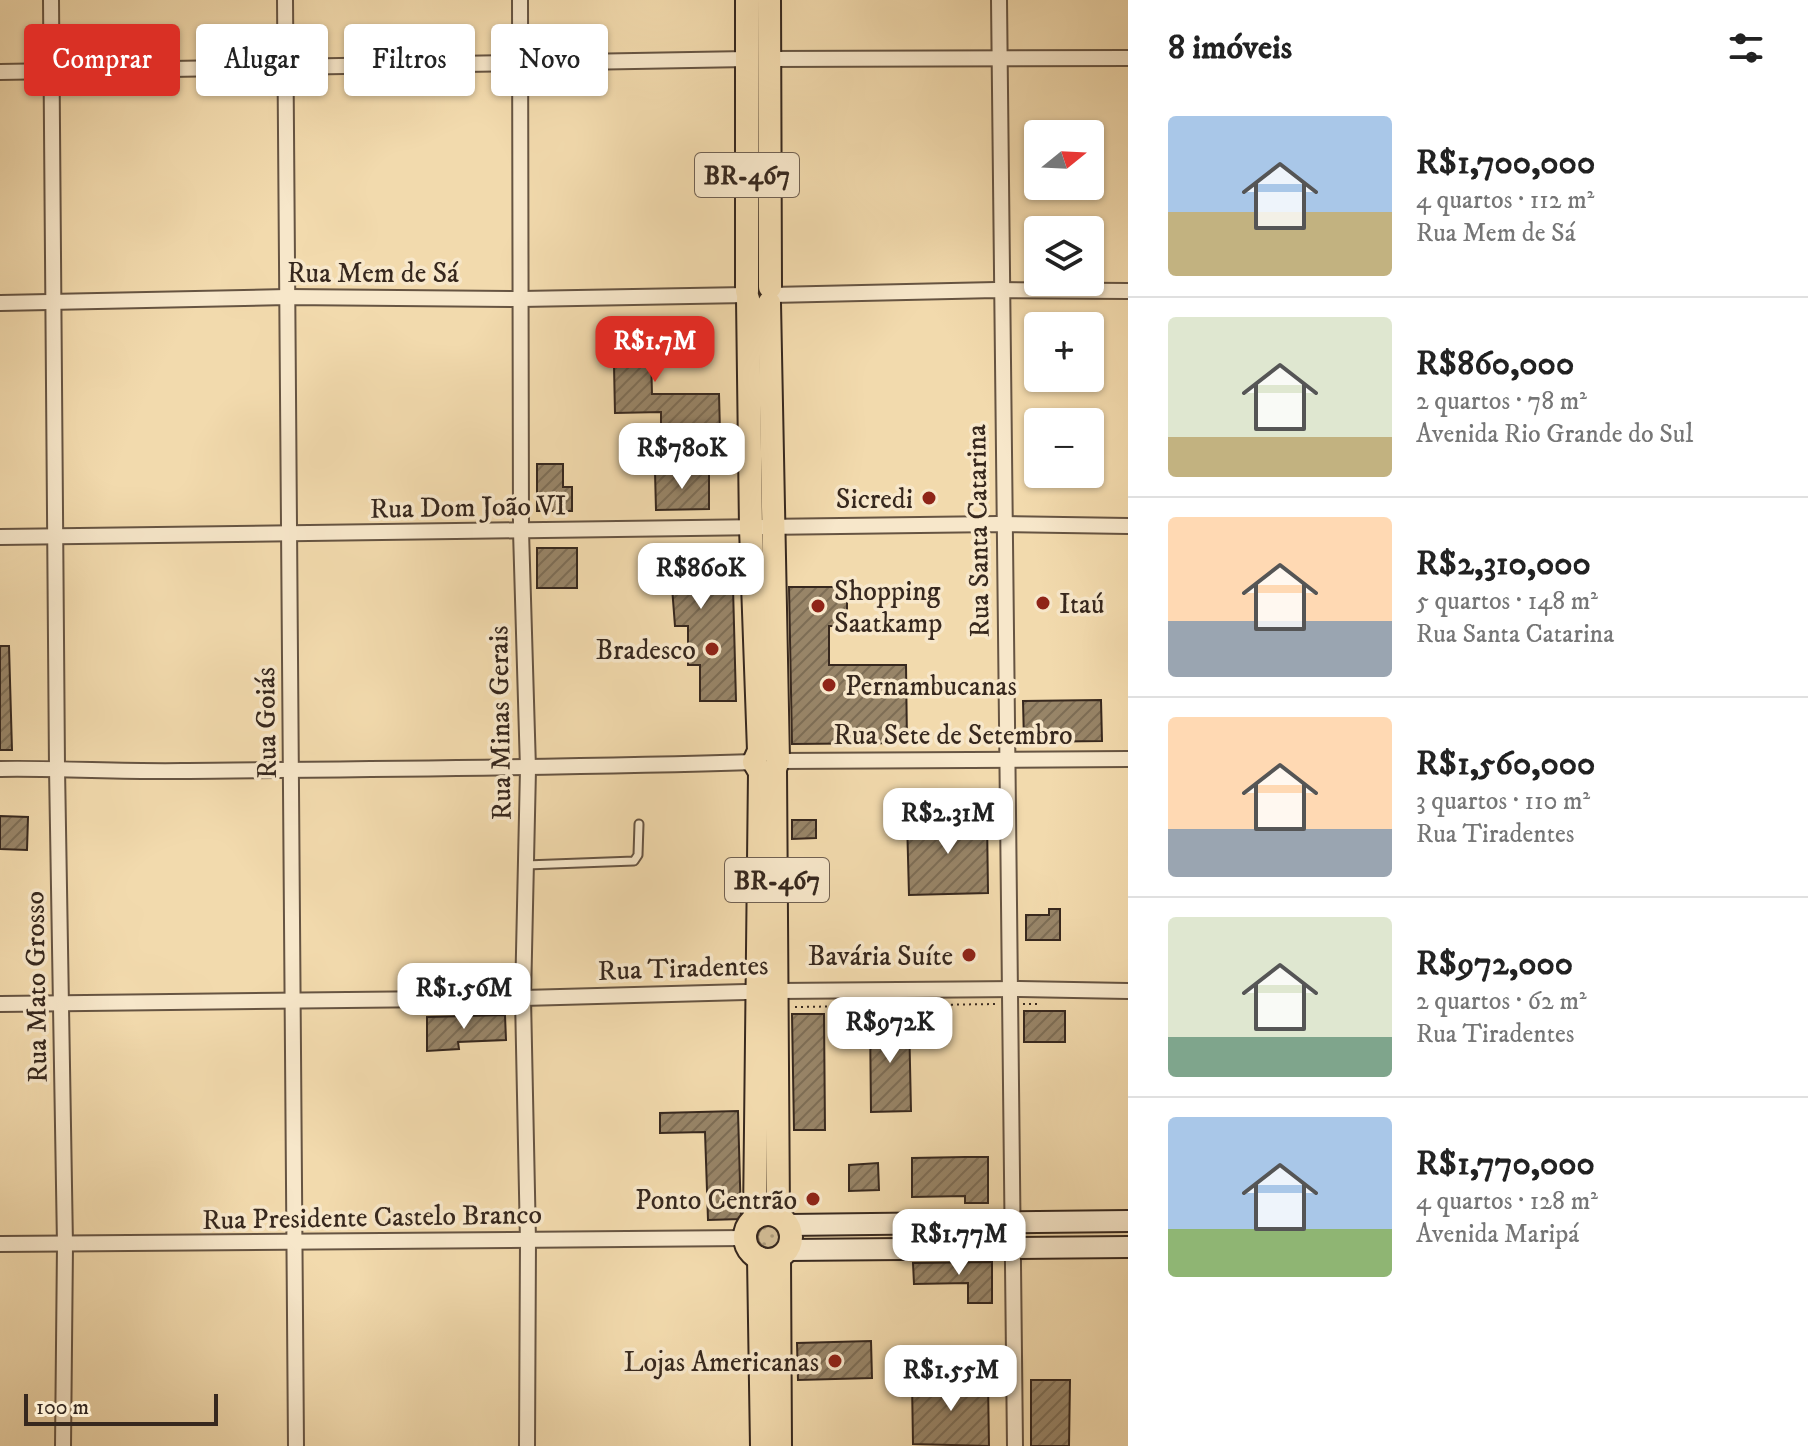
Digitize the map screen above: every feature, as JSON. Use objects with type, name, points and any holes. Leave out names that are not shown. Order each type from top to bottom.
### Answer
[{"type":"main road","name":"BR-467","points":[[747,0],[758,59],[770,996],[783,1221],[792,1239],[775,1256],[762,1446]]},
{"type":"main road","name":"BR-467","points":[[758,59],[769,0]]},
{"type":"main road","name":"BR-467","points":[[750,1228],[770,996]]},
{"type":"main road","points":[[762,1215],[783,1221],[1012,1223],[1120,1220],[1116,1241],[1120,1247],[775,1256],[748,1249],[750,1228],[762,1215]]},
{"type":"main road","points":[[1012,1223],[1016,1248]]},
{"type":"main road","name":"BR-467","points":[[775,1256],[780,1446]]},
{"type":"street","name":"Rua Mato Grosso","points":[[51,0],[52,24]]},
{"type":"street","name":"Rua Goiás","points":[[285,0],[285,24]]},
{"type":"street","name":"Rua Minas Gerais","points":[[520,0],[521,24]]},
{"type":"street","name":"Rua Santa Catarina","points":[[999,0],[1012,1223]]},
{"type":"street","points":[[608,62],[1128,58]]},
{"type":"street","points":[[328,66],[491,64]]},
{"type":"street","points":[[0,72],[24,72]]},
{"type":"street","name":"Rua Mato Grosso","points":[[53,96],[57,768],[65,1245],[63,1446]]},
{"type":"street","name":"Rua Goiás","points":[[286,96],[296,1446]]},
{"type":"street","name":"Rua Minas Gerais","points":[[522,96],[521,531],[528,769],[523,998],[528,1241],[527,1446]]},
{"type":"street","name":"Rua Mem de Sá","points":[[0,303],[287,297],[521,299],[1001,290],[1128,291]]},
{"type":"street","name":"Rua Dom João VI","points":[[0,537],[1003,524],[1128,526]]},
{"type":"street","name":"Rua Sete de Setembro","points":[[0,769],[528,769],[767,761],[1128,759]]},
{"type":"street","name":"Rua Tiradentes","points":[[0,1004],[770,996],[1009,989],[1128,991]]},
{"type":"street","name":"Rua Presidente Castelo Branco","points":[[0,1244],[528,1241],[750,1228]]},
{"type":"street","points":[[1015,1446],[1016,1248]]},
{"type":"lane","points":[[526,865],[634,861],[638,855],[639,824]]},
{"type":"path","points":[[770,996],[1050,1004]]},
{"type":"shaded area","points":[[769,1226],[777,1229],[780,1237],[777,1245],[769,1248],[761,1245],[758,1237],[761,1229]]},
{"type":"building","points":[[650,317],[652,394],[719,394],[720,432],[661,433],[661,412],[615,413],[613,318]]},
{"type":"building","points":[[537,464],[563,464],[563,487],[572,487],[572,511],[537,511]]},
{"type":"building","points":[[655,472],[709,472],[709,509],[656,510]]},
{"type":"building","points":[[537,548],[577,548],[577,588],[537,588]]},
{"type":"building","points":[[643,549],[732,549],[736,701],[700,701],[700,665],[688,665],[688,626],[675,626],[672,587],[643,587]]},
{"type":"building","points":[[789,587],[847,587],[847,626],[829,626],[829,665],[906,665],[907,743],[792,744]]},
{"type":"building","points":[[0,646],[9,646],[12,750],[0,750]]},
{"type":"building","points":[[1101,700],[1102,741],[1024,742],[1023,701]]},
{"type":"building","points":[[0,816],[28,817],[27,850],[0,849]]},
{"type":"building","points":[[987,818],[988,893],[909,895],[907,820]]},
{"type":"building","points":[[792,820],[816,820],[816,838],[792,839]]},
{"type":"building","points":[[1049,909],[1060,909],[1060,940],[1026,940],[1026,915],[1049,915]]},
{"type":"building","points":[[1024,1011],[1065,1011],[1065,1042],[1024,1042]]},
{"type":"building","points":[[792,1014],[824,1014],[825,1130],[794,1130]]},
{"type":"building","points":[[505,1015],[506,1040],[458,1042],[459,1049],[427,1051],[427,1017]]},
{"type":"building","points":[[870,1018],[909,1018],[911,1111],[871,1112]]},
{"type":"building","points":[[738,1111],[741,1219],[708,1220],[705,1132],[660,1133],[660,1113]]},
{"type":"building","points":[[988,1157],[988,1203],[965,1203],[965,1196],[912,1197],[912,1158]]},
{"type":"building","points":[[878,1163],[879,1190],[849,1191],[849,1165]]},
{"type":"building","points":[[992,1262],[992,1303],[968,1303],[968,1283],[914,1284],[913,1263]]},
{"type":"building","name":"Lojas Americanas","points":[[871,1341],[872,1378],[798,1380],[797,1343]]},
{"type":"building","points":[[1031,1380],[1070,1380],[1069,1446],[1031,1446]]},
{"type":"building","points":[[988,1381],[989,1446],[913,1444],[912,1382]]},
{"type":"place","name":"Sicredi","points":[[929,498]]},
{"type":"place","name":"Itaú","points":[[1043,603]]},
{"type":"place","name":"Shopping Saatkamp","points":[[818,606]]},
{"type":"place","name":"Bradesco","points":[[712,649]]},
{"type":"place","name":"Pernambucanas","points":[[829,685]]},
{"type":"place","name":"Bavária Suíte","points":[[969,955]]},
{"type":"place","name":"Ponto Centrão","points":[[813,1199]]},
{"type":"place","name":"Lojas Americanas","points":[[835,1361]]}]
